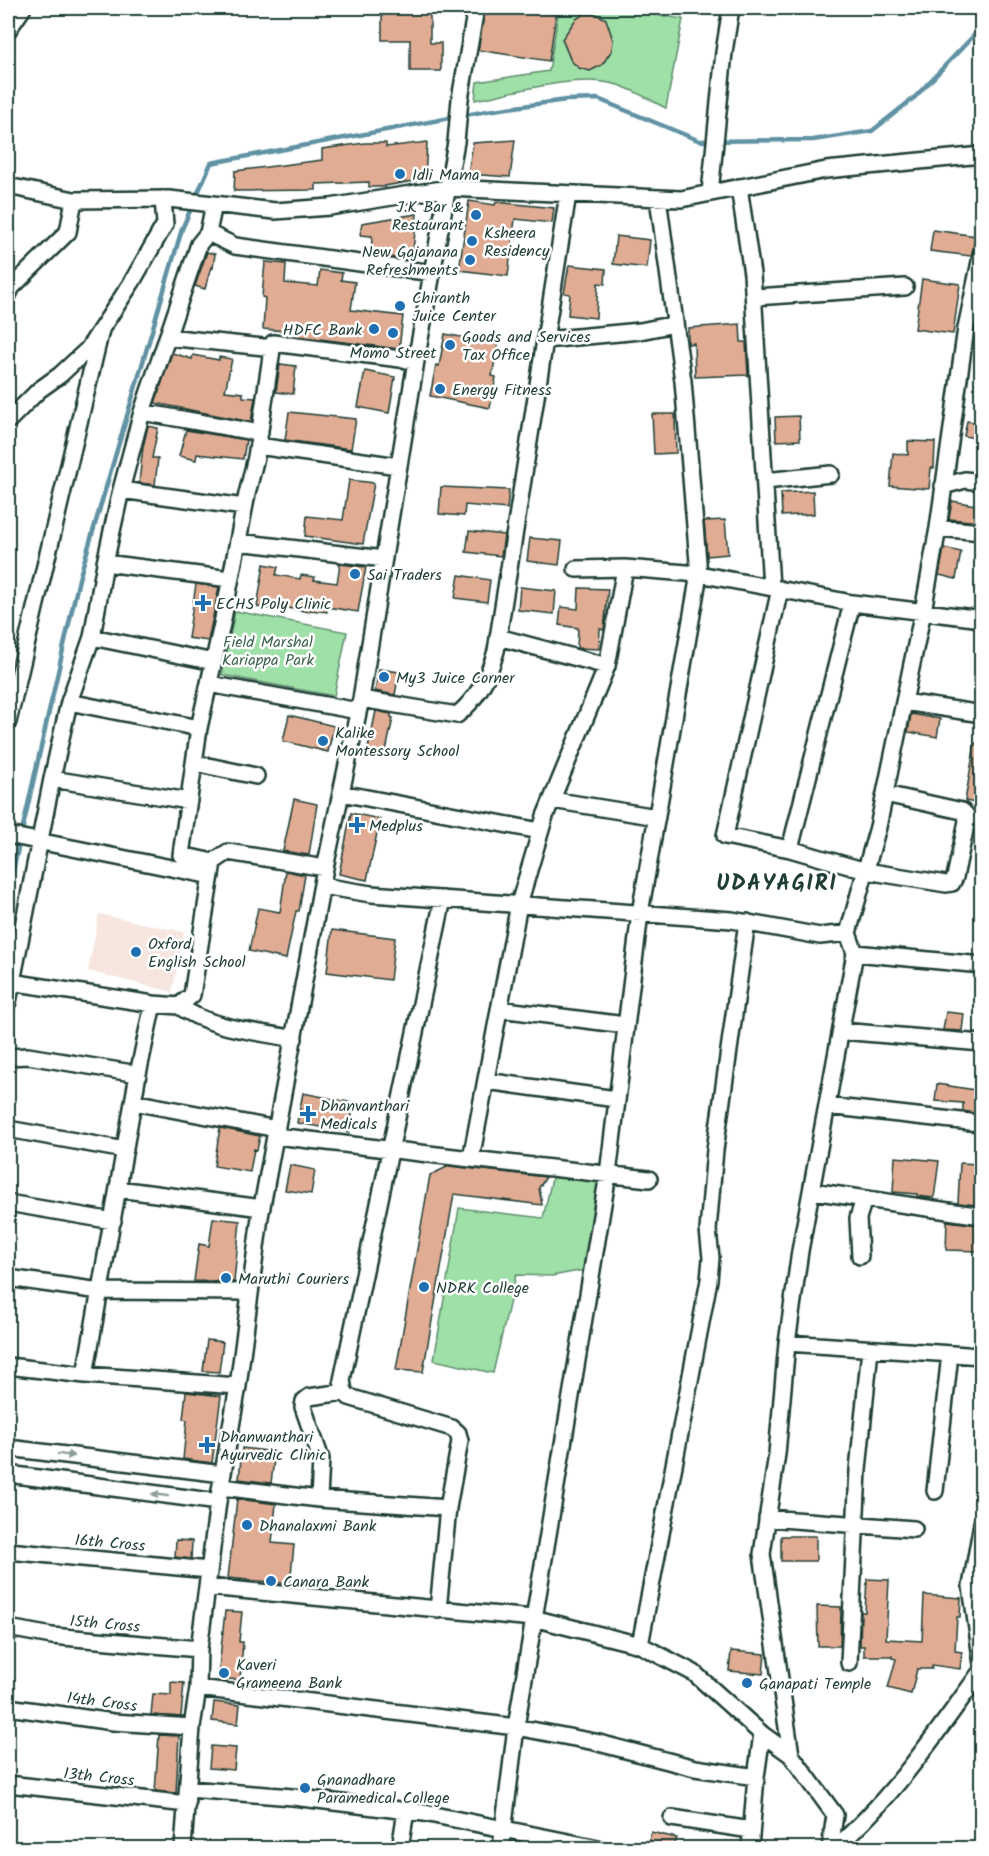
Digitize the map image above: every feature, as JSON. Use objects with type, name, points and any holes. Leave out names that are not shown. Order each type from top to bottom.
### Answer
[{"type":"street","points":[[8,30],[23,8]]},
{"type":"street","points":[[183,1848],[192,1727],[198,1688],[199,1650],[262,1208],[325,868],[360,705],[398,466],[456,142],[460,99],[476,8]]},
{"type":"street","points":[[710,193],[731,8]]},
{"type":"street","points":[[8,186],[74,200],[166,199],[275,210],[330,207],[448,188],[681,199],[826,170],[981,155]]},
{"type":"street","points":[[739,187],[754,297],[765,481],[775,588],[725,836],[790,849],[866,871],[946,885],[952,883],[967,821],[966,815],[962,811],[885,794]]},
{"type":"street","points":[[209,684],[360,705],[457,715],[468,706],[491,668],[498,637],[568,194]]},
{"type":"street","points":[[501,1848],[516,1727],[533,1618],[608,1174],[640,913],[699,574],[683,381],[658,198]]},
{"type":"street","points":[[8,421],[39,390],[60,375],[88,349],[132,282],[165,224],[166,199]]},
{"type":"street","points":[[8,295],[12,287],[68,232],[74,200]]},
{"type":"street","points":[[8,1002],[22,838],[52,779],[69,702],[92,637],[121,490],[142,412],[199,244],[208,233],[211,203]]},
{"type":"street","points":[[208,233],[235,246],[433,273]]},
{"type":"street","points":[[790,1755],[762,1554],[777,1454],[787,1343],[801,1251],[855,953],[848,933],[885,794],[922,611],[938,528],[966,328],[981,252]]},
{"type":"street","points":[[754,297],[905,287]]},
{"type":"street","points":[[545,340],[639,331],[675,324]]},
{"type":"street","points":[[8,722],[101,330]]},
{"type":"street","points":[[167,337],[273,348]]},
{"type":"street","points":[[212,869],[182,855],[199,728],[259,440],[273,344],[416,361]]},
{"type":"street","points":[[142,412],[259,440],[398,466]]},
{"type":"street","points":[[765,481],[831,474]]},
{"type":"street","points":[[943,486],[965,480],[981,482]]},
{"type":"street","points":[[121,490],[244,507]]},
{"type":"street","points":[[938,528],[981,532]]},
{"type":"street","points":[[238,542],[384,559]]},
{"type":"street","points":[[105,563],[230,579]]},
{"type":"street","points":[[471,1159],[519,904],[540,831],[607,666],[625,568]]},
{"type":"street","points":[[576,569],[625,568],[699,574],[852,603],[981,619]]},
{"type":"street","points":[[790,849],[852,603]]},
{"type":"street","points":[[92,637],[213,662]]},
{"type":"street","points":[[498,637],[607,666]]},
{"type":"street","points":[[69,702],[199,728]]},
{"type":"street","points":[[904,702],[981,714]]},
{"type":"street","points":[[194,763],[256,776]]},
{"type":"street","points":[[52,779],[189,801]]},
{"type":"street","points":[[341,792],[540,831]]},
{"type":"street","points":[[552,800],[657,817]]},
{"type":"street","points":[[22,838],[212,869]]},
{"type":"street","points":[[180,1006],[192,995],[212,869],[228,852],[325,868]]},
{"type":"street","points":[[322,886],[371,894],[747,922],[820,936],[848,933]]},
{"type":"street","points":[[438,1610],[448,1508],[460,1442],[458,1433],[452,1428],[349,1397],[344,1392],[342,1380],[392,1150],[442,899]]},
{"type":"street","points":[[640,1645],[709,1280],[711,1258],[708,1230],[715,1150],[747,922]]},
{"type":"street","points":[[855,953],[981,965]]},
{"type":"street","points":[[11,982],[153,1004],[180,1006],[194,1017],[209,1022],[294,1039]]},
{"type":"street","points":[[85,1375],[138,1074],[153,1004]]},
{"type":"street","points":[[499,1010],[625,1025]]},
{"type":"street","points":[[841,1031],[981,1043]]},
{"type":"street","points":[[8,1057],[27,1056],[138,1074]]},
{"type":"street","points":[[486,1081],[616,1099]]},
{"type":"street","points":[[133,1102],[276,1132],[392,1150],[648,1179]]},
{"type":"street","points":[[827,1106],[980,1123]]},
{"type":"street","points":[[8,1129],[125,1150]]},
{"type":"street","points":[[118,1189],[262,1208]]},
{"type":"street","points":[[812,1191],[981,1216]]},
{"type":"street","points":[[860,1256],[858,1218],[864,1199]]},
{"type":"street","points":[[8,1203],[113,1221]]},
{"type":"street","points":[[8,1278],[100,1291],[250,1292]]},
{"type":"street","points":[[787,1343],[981,1356]]},
{"type":"street","points":[[849,1663],[855,1525],[870,1349]]},
{"type":"street","points":[[935,1491],[950,1354]]},
{"type":"street","points":[[8,1366],[85,1375],[238,1386]]},
{"type":"street","points":[[319,1499],[321,1459],[303,1407],[304,1401],[309,1397],[344,1392]]},
{"type":"street","points":[[8,1448],[221,1488]]},
{"type":"street","points":[[8,1474],[221,1488],[319,1499],[448,1508]]},
{"type":"street","points":[[767,1518],[914,1529]]},
{"type":"street","points":[[981,1523],[971,1586],[981,1665]]},
{"type":"street","name":"16th Cross","points":[[8,1551],[209,1570]]},
{"type":"street","points":[[208,1587],[533,1618],[640,1645],[694,1673],[762,1734],[790,1755],[835,1815],[830,1848]]},
{"type":"street","name":"15th Cross","points":[[8,1628],[52,1636],[199,1650]]},
{"type":"street","points":[[835,1848],[859,1828],[932,1740],[981,1670]]},
{"type":"street","points":[[198,1688],[516,1727],[595,1742],[695,1768],[756,1777]]},
{"type":"street","name":"14th Cross","points":[[8,1707],[113,1722],[192,1727]]},
{"type":"street","points":[[750,1848],[762,1734]]},
{"type":"street","name":"13th Cross","points":[[8,1784],[187,1797],[292,1797],[406,1811],[588,1848]]},
{"type":"street","points":[[400,1848],[406,1811]]},
{"type":"street","points":[[672,1818],[751,1830]]},
{"type":"shaded area","name":"Oxford English School","points":[[99,914],[184,932],[172,992],[88,971]]},
{"type":"green space","points":[[559,8],[616,8],[683,19],[666,108],[627,88],[598,81],[545,85],[475,100],[477,82],[549,71]]},
{"type":"green space","name":"Field Marshal Kariappa Park","points":[[235,611],[347,632],[334,696],[222,675]]},
{"type":"green space","points":[[553,1174],[601,1179],[589,1269],[552,1276],[516,1275],[493,1373],[434,1360],[459,1208],[543,1218]]},
{"type":"building","points":[[485,8],[557,8],[549,61],[478,50]]},
{"type":"building","points":[[382,10],[430,10],[430,43],[441,43],[441,71],[410,71],[410,40],[382,40]]},
{"type":"building","points":[[586,13],[596,14],[606,19],[613,40],[612,50],[602,65],[590,71],[579,68],[571,61],[562,39],[576,19]]},
{"type":"building","points":[[515,140],[510,177],[468,174],[473,143]]},
{"type":"building","points":[[427,142],[425,179],[385,187],[369,187],[369,182],[316,184],[316,190],[234,191],[235,171],[322,160],[322,149],[365,143],[386,143],[386,147]]},
{"type":"building","points":[[469,201],[495,205],[496,202],[554,208],[552,223],[515,219],[508,276],[459,270]]},
{"type":"building","points":[[417,214],[412,260],[371,255],[372,236],[360,235],[362,223]]},
{"type":"building","points":[[933,230],[976,236],[971,256],[930,251]]},
{"type":"building","points":[[616,236],[650,240],[647,268],[613,264]]},
{"type":"building","points":[[207,252],[215,254],[213,268],[211,267],[205,289],[195,286]]},
{"type":"building","points":[[265,262],[286,264],[285,283],[318,286],[320,270],[342,273],[341,280],[355,282],[351,310],[403,316],[399,349],[296,336],[297,332],[263,329],[265,298],[262,297]]},
{"type":"building","points":[[569,265],[606,269],[605,284],[598,283],[596,318],[568,315],[570,294],[564,293]]},
{"type":"building","points":[[922,279],[960,284],[953,334],[915,329]]},
{"type":"building","points":[[740,324],[741,342],[746,342],[748,375],[695,377],[694,343],[688,344],[688,328]]},
{"type":"building","points":[[445,334],[498,344],[492,376],[496,377],[490,408],[430,396]]},
{"type":"building","points":[[172,353],[192,359],[193,355],[219,360],[219,357],[232,359],[225,391],[243,393],[243,397],[255,398],[251,422],[155,403]]},
{"type":"building","points":[[280,364],[296,366],[293,394],[276,392]]},
{"type":"building","points":[[365,371],[395,377],[389,413],[358,407]]},
{"type":"building","points":[[289,412],[356,419],[351,449],[285,440]]},
{"type":"building","points":[[652,414],[675,414],[676,453],[654,454]]},
{"type":"building","points":[[799,416],[800,440],[776,441],[775,417]]},
{"type":"building","points":[[967,421],[981,423],[981,439],[964,436]]},
{"type":"building","points":[[148,426],[158,428],[152,458],[158,458],[155,485],[139,483]]},
{"type":"building","points":[[186,430],[246,440],[243,459],[197,454],[196,460],[179,456]]},
{"type":"building","points":[[908,441],[935,442],[934,468],[931,468],[929,489],[890,486],[893,453],[908,455]]},
{"type":"building","points":[[349,480],[374,483],[363,544],[305,536],[307,516],[343,520]]},
{"type":"building","points":[[441,487],[509,490],[507,509],[465,505],[464,516],[439,514]]},
{"type":"building","points":[[813,491],[814,514],[782,516],[781,493]]},
{"type":"building","points":[[952,501],[981,506],[981,522],[949,519]]},
{"type":"building","points":[[725,520],[728,554],[707,556],[704,521]]},
{"type":"building","points":[[469,531],[504,535],[501,556],[466,552]]},
{"type":"building","points":[[530,538],[562,541],[559,565],[527,561]]},
{"type":"building","points":[[944,548],[961,552],[956,579],[939,575]]},
{"type":"building","points":[[264,564],[278,567],[276,575],[300,579],[301,575],[315,577],[314,580],[337,583],[340,564],[366,567],[358,612],[327,607],[327,612],[310,610],[309,612],[271,605],[271,609],[257,607]]},
{"type":"building","points":[[459,575],[490,580],[487,602],[455,598]]},
{"type":"building","points":[[196,584],[219,587],[208,641],[188,638]]},
{"type":"building","points":[[520,587],[556,591],[554,614],[518,610]]},
{"type":"building","points":[[579,588],[608,589],[604,630],[600,629],[599,649],[577,648],[578,628],[559,625],[561,607],[578,609]]},
{"type":"building","points":[[379,669],[399,672],[395,695],[375,691]]},
{"type":"building","points":[[376,711],[391,714],[393,718],[385,756],[367,753]]},
{"type":"building","points":[[911,714],[940,719],[937,737],[908,732]]},
{"type":"building","points":[[289,715],[334,726],[328,752],[283,741]]},
{"type":"building","points":[[975,743],[981,744],[981,804],[965,801]]},
{"type":"building","points":[[294,799],[317,804],[309,855],[283,851]]},
{"type":"building","points":[[351,813],[380,819],[367,880],[339,874]]},
{"type":"building","points":[[286,871],[305,875],[299,911],[296,911],[286,959],[249,951],[258,908],[280,912]]},
{"type":"building","points":[[332,930],[395,938],[390,980],[327,972]]},
{"type":"building","points":[[946,1012],[964,1014],[962,1031],[943,1030]]},
{"type":"building","points":[[937,1084],[981,1091],[981,1114],[963,1111],[963,1103],[935,1101]]},
{"type":"building","points":[[303,1093],[354,1103],[349,1132],[297,1123]]},
{"type":"building","points":[[220,1128],[260,1136],[257,1150],[254,1149],[250,1172],[214,1166]]},
{"type":"building","points":[[895,1157],[939,1161],[934,1198],[893,1192]]},
{"type":"building","points":[[960,1163],[979,1164],[977,1205],[958,1203]]},
{"type":"building","points":[[290,1165],[315,1170],[311,1194],[285,1190]]},
{"type":"building","name":"NDRK College","points":[[449,1166],[546,1177],[539,1188],[542,1205],[454,1194],[423,1372],[396,1370],[430,1175]]},
{"type":"building","points":[[213,1218],[240,1221],[234,1282],[194,1281],[199,1244],[209,1246]]},
{"type":"building","points":[[947,1221],[979,1225],[978,1251],[946,1250]]},
{"type":"building","points":[[207,1340],[223,1342],[219,1372],[203,1371]]},
{"type":"building","points":[[186,1392],[221,1396],[212,1463],[183,1459],[187,1420],[183,1419]]},
{"type":"building","points":[[242,1448],[275,1452],[271,1483],[239,1479]]},
{"type":"building","points":[[237,1499],[276,1504],[272,1543],[294,1545],[290,1584],[228,1578]]},
{"type":"building","points":[[781,1536],[816,1536],[816,1561],[781,1561]]},
{"type":"building","points":[[176,1540],[192,1541],[191,1559],[175,1557]]},
{"type":"building","points":[[867,1579],[889,1580],[886,1639],[922,1641],[924,1595],[961,1598],[960,1617],[957,1617],[955,1651],[962,1652],[960,1669],[932,1665],[932,1669],[917,1669],[911,1694],[888,1688],[896,1659],[892,1656],[864,1656],[864,1646],[860,1646],[861,1612],[865,1612]]},
{"type":"building","points":[[817,1606],[841,1607],[840,1646],[818,1646]]},
{"type":"building","points":[[225,1611],[242,1612],[239,1642],[243,1642],[240,1680],[218,1678]]},
{"type":"building","points":[[731,1651],[765,1654],[763,1674],[729,1671]]},
{"type":"building","points":[[171,1682],[184,1683],[181,1717],[151,1715],[153,1694],[171,1695]]},
{"type":"building","points":[[214,1702],[240,1705],[238,1724],[212,1721]]},
{"type":"building","points":[[159,1735],[179,1736],[176,1793],[155,1791]]},
{"type":"building","points":[[211,1746],[236,1748],[234,1770],[209,1768]]},
{"type":"building","points":[[651,1832],[677,1838],[673,1848],[648,1848]]},
{"type":"waterway","points":[[8,893],[79,579],[182,229],[211,163],[487,111],[566,100],[598,99],[700,141],[813,140],[872,131],[915,97],[982,27]]},
{"type":"place","name":"Idli Mama","points":[[400,174]]},
{"type":"place","name":"J.K Bar & Restaurant","points":[[476,215]]},
{"type":"place","name":"Ksheera Residency","points":[[472,241]]},
{"type":"place","name":"New Gajanana Refreshments","points":[[470,260]]},
{"type":"place","name":"Chiranth Juice Center","points":[[400,306]]},
{"type":"place","name":"HDFC Bank","points":[[374,329]]},
{"type":"place","name":"Momo Street","points":[[393,333]]},
{"type":"place","name":"Goods and Services Tax Office","points":[[450,345]]},
{"type":"place","name":"Energy Fitness","points":[[440,389]]},
{"type":"place","name":"Sai Traders","points":[[355,574]]},
{"type":"place","name":"ECHS Poly Clinic","points":[[203,603]]},
{"type":"place","name":"My3 Juice Corner","points":[[384,677]]},
{"type":"place","name":"Kalike Montessory School","points":[[323,741]]},
{"type":"place","name":"Medplus","points":[[357,825]]},
{"type":"place","name":"Oxford English School","points":[[136,952]]},
{"type":"place","name":"Dhanvanthari Medicals","points":[[308,1114]]},
{"type":"place","name":"Maruthi Couriers","points":[[226,1278]]},
{"type":"place","name":"NDRK College","points":[[424,1287]]},
{"type":"place","name":"Dhanwanthari Ayurvedic Clinic","points":[[207,1445]]},
{"type":"place","name":"Dhanalaxmi Bank","points":[[247,1525]]},
{"type":"place","name":"Canara Bank","points":[[271,1581]]},
{"type":"place","name":"Kaveri Grameena Bank","points":[[224,1673]]},
{"type":"place","name":"Ganapati Temple","points":[[747,1683]]},
{"type":"place","name":"Gnanadhare Paramedical College","points":[[305,1788]]},
{"type":"district","name":"UDAYAGIRI","points":[[777,882]]}]
